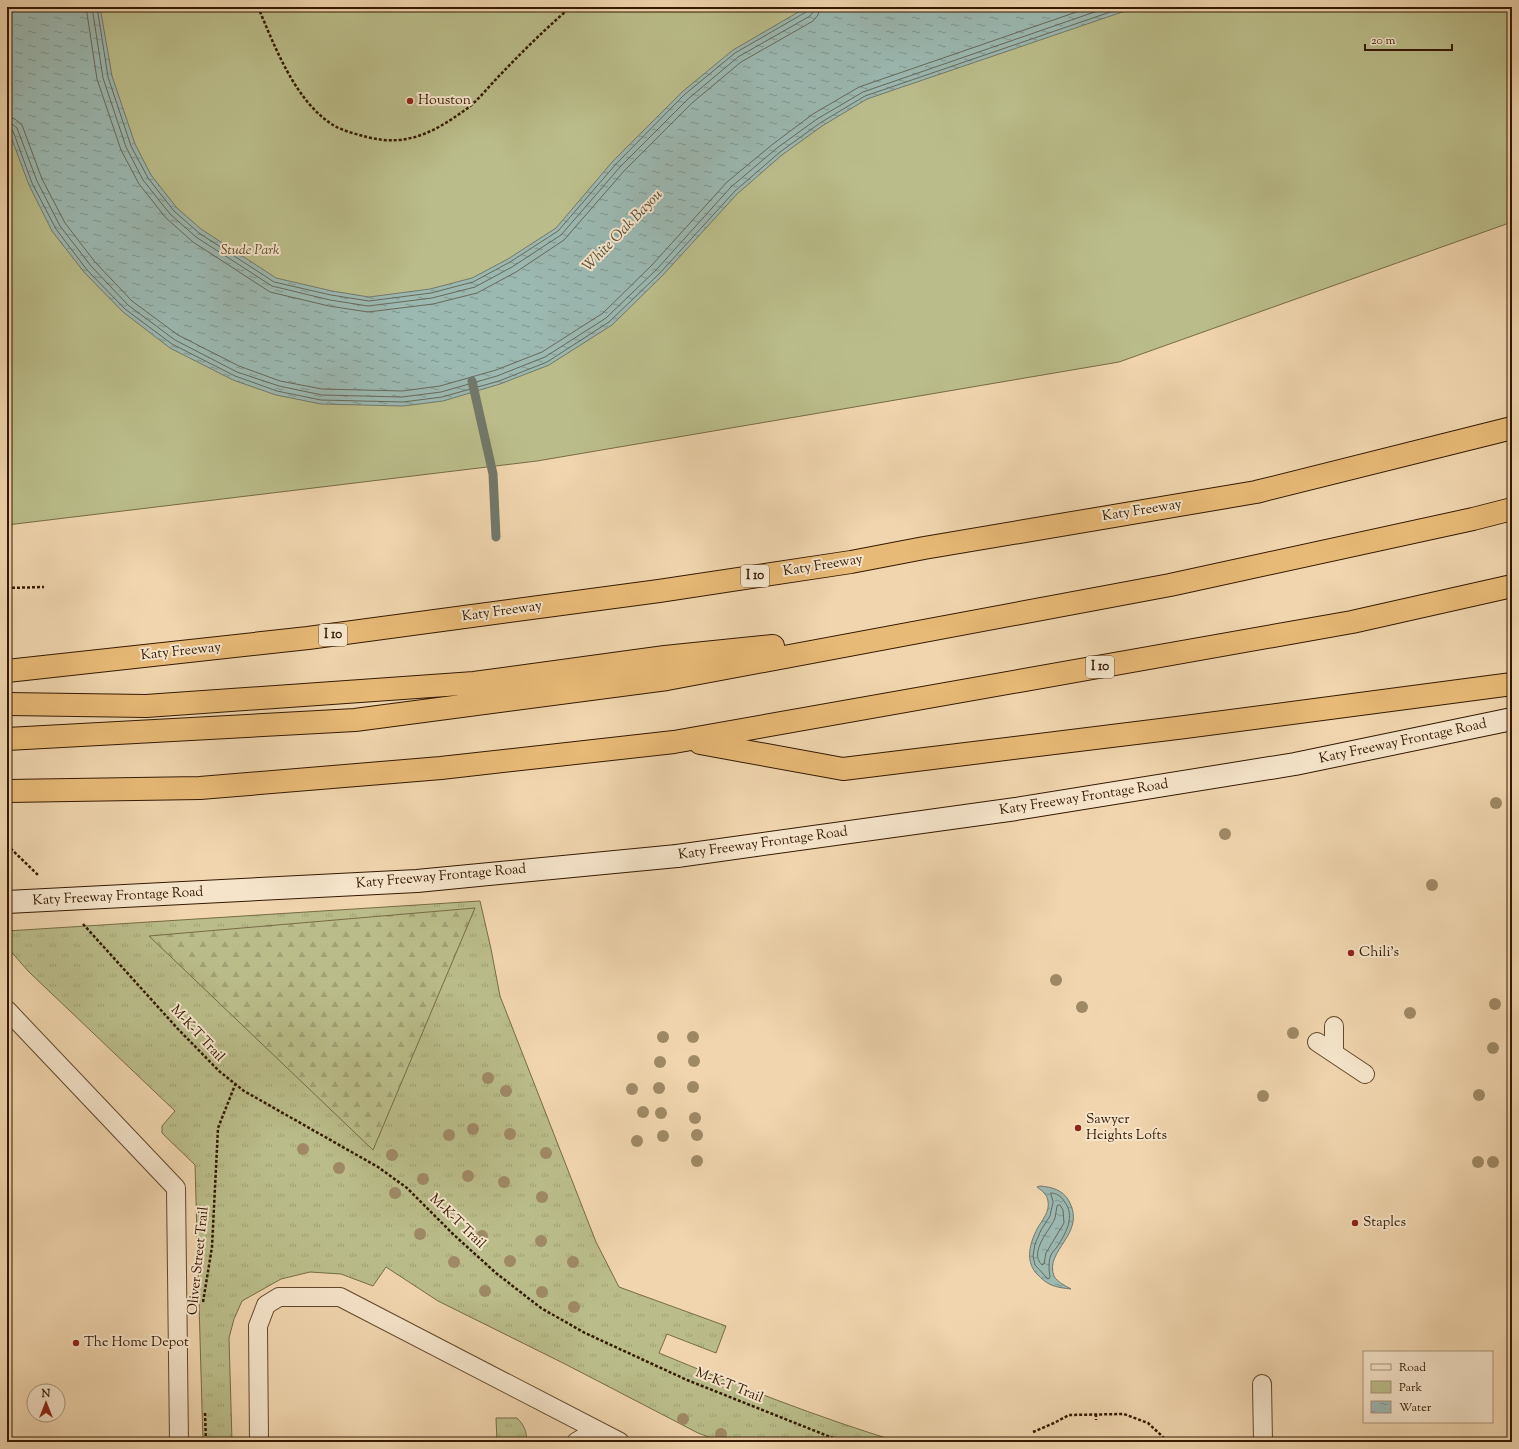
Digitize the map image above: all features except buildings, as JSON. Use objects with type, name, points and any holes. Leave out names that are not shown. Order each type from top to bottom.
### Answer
[{"type":"highway","name":"Katy Freeway","points":[[7,671],[308,638],[659,591],[852,562],[924,548],[1256,492],[1512,428]]},
{"type":"highway","points":[[7,739],[355,720],[667,678],[931,630],[1170,584],[1473,519],[1512,509]]},
{"type":"highway","name":"I 10","points":[[7,791],[200,788],[441,768],[680,741],[1352,622],[1512,586]]},
{"type":"highway","points":[[7,704],[146,706],[474,683],[665,657],[931,630]]},
{"type":"highway","points":[[680,741],[844,769],[1185,727],[1512,684]]},
{"type":"main road","name":"Katy Freeway Frontage Road","points":[[7,902],[417,881],[677,856],[1016,809],[1272,768],[1512,719]]},
{"type":"lane","points":[[7,1010],[176,1188],[179,1442]]},
{"type":"lane","points":[[1334,1026],[1334,1053]]},
{"type":"lane","points":[[1317,1042],[1365,1074]]},
{"type":"lane","points":[[259,1442],[258,1326],[266,1305],[279,1297],[340,1297],[620,1442]]},
{"type":"lane","points":[[1262,1384],[1263,1442]]},
{"type":"lane","points":[[576,1442],[596,1430]]},
{"type":"path","points":[[258,7],[282,63],[315,110],[333,126],[355,134],[382,141],[411,140],[435,129],[466,110],[540,34],[570,7]]},
{"type":"path","points":[[7,588],[44,587]]},
{"type":"path","name":"M-K-T Trail","points":[[104,947],[219,1072],[271,1107],[384,1171],[407,1188],[454,1235],[496,1273],[542,1308],[585,1333],[687,1380],[843,1442]]},
{"type":"path","name":"Oliver Street Trail","points":[[203,1305],[212,1246],[218,1128],[235,1084]]},
{"type":"path","points":[[205,1412],[206,1442]]},
{"type":"path","points":[[1096,1414],[1096,1420]]},
{"type":"path","points":[[1033,1432],[1054,1424],[1068,1415],[1124,1414],[1148,1423],[1165,1442]]},
{"type":"green space","name":"Stude Park","points":[[7,7],[1512,7],[1512,222],[1119,362],[537,461],[7,525]]},
{"type":"green space","points":[[480,901],[500,996],[596,1242],[619,1287],[726,1326],[716,1353],[667,1334],[659,1353],[778,1400],[899,1442],[722,1442],[698,1433],[565,1364],[438,1301],[386,1267],[373,1286],[341,1274],[310,1272],[281,1279],[242,1301],[234,1319],[229,1338],[232,1442],[203,1442],[195,1165],[162,1133],[162,1126],[175,1111],[29,972],[7,947],[7,931]]},
{"type":"green space","points":[[475,908],[373,1150],[149,936]]},
{"type":"green space","points":[[496,1418],[517,1418],[524,1428],[526,1442],[497,1442]]},
{"type":"water","name":"White Oak Bayou","points":[[7,7],[100,7],[112,76],[135,144],[151,175],[177,208],[201,229],[276,278],[332,291],[369,297],[430,289],[472,278],[508,259],[556,228],[613,161],[682,92],[733,50],[807,7],[1137,7],[867,99],[822,126],[782,155],[737,194],[663,275],[612,325],[549,365],[500,384],[443,401],[403,406],[321,404],[276,395],[233,380],[170,348],[123,312],[84,272],[52,231],[29,185],[8,129]]},
{"type":"water","points":[[1037,1187],[1053,1188],[1064,1194],[1069,1201],[1073,1213],[1073,1223],[1070,1232],[1055,1258],[1053,1267],[1055,1278],[1071,1289],[1056,1286],[1044,1281],[1036,1273],[1031,1263],[1030,1251],[1032,1240],[1048,1209],[1045,1195]]},
{"type":"waterway","points":[[472,381],[493,474],[496,537]]},
{"type":"place","name":"Houston","points":[[410,101]]},
{"type":"place","name":"Chili's","points":[[1351,953]]},
{"type":"place","name":"Sawyer Heights Lofts","points":[[1078,1128]]},
{"type":"place","name":"Staples","points":[[1355,1223]]},
{"type":"place","name":"The Home Depot","points":[[76,1343]]}]
